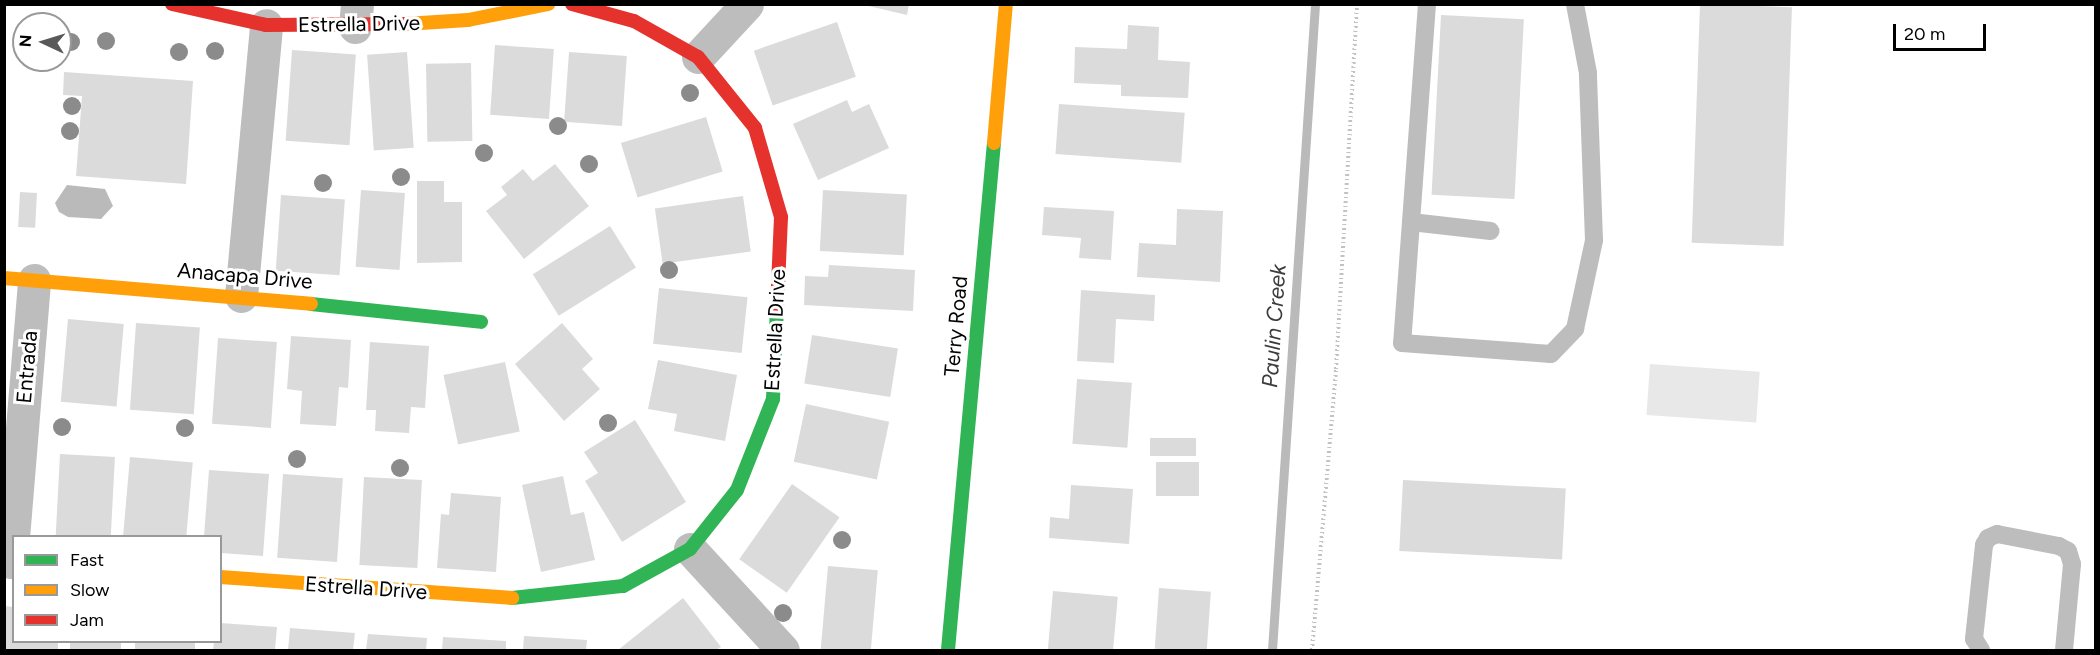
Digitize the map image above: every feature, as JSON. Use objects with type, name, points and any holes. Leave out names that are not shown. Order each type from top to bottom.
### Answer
[{"type":"street","name":"Estrella Drive","points":[[172,4],[266,25],[356,16],[468,20],[548,4]]},
{"type":"street","name":"Estrella Drive","points":[[222,577],[519,599],[623,586],[690,549],[737,490],[773,399],[781,217],[755,128],[698,57],[634,21],[572,4]]},
{"type":"street","points":[[698,57],[747,4]]},
{"type":"street","name":"Terry Road","points":[[948,651],[1006,4]]},
{"type":"street","points":[[242,296],[266,25]]},
{"type":"street","name":"Anacapa Drive","points":[[19,279],[242,296],[481,322]]},
{"type":"street","name":"Entrada","points":[[10,562],[19,279]]},
{"type":"street","points":[[690,549],[783,651]]},
{"type":"lane","points":[[1427,4],[1402,343],[1551,354],[1575,329],[1594,240],[1588,73],[1575,4]]},
{"type":"lane","points":[[1411,222],[1490,231]]},
{"type":"lane","points":[[1981,651],[1974,639],[1984,545],[1988,538],[1997,534],[2059,546],[2068,551],[2072,564],[2064,651]]},
{"type":"path","points":[[1312,651],[1336,369],[1357,4]]},
{"type":"shaded area","points":[[67,185],[105,189],[113,206],[101,219],[68,217],[59,212],[55,203]]},
{"type":"shaded area","points":[[1650,364],[1760,372],[1756,423],[1646,415]]},
{"type":"building","points":[[860,4],[909,4],[907,15]]},
{"type":"building","points":[[1700,4],[1792,7],[1784,246],[1692,243]]},
{"type":"building","points":[[1441,15],[1524,19],[1514,199],[1432,195]]},
{"type":"building","points":[[837,22],[856,77],[773,105],[754,51]]},
{"type":"building","points":[[1128,25],[1159,27],[1158,60],[1190,62],[1188,98],[1121,96],[1121,85],[1074,83],[1075,47],[1127,49]]},
{"type":"building","points":[[495,45],[554,49],[549,119],[490,115]]},
{"type":"building","points":[[292,50],[356,54],[349,145],[286,141]]},
{"type":"building","points":[[407,52],[414,148],[374,151],[367,55]]},
{"type":"building","points":[[569,52],[627,56],[622,126],[564,122]]},
{"type":"building","points":[[471,63],[472,141],[427,142],[426,64]]},
{"type":"building","points":[[64,72],[193,81],[186,184],[76,176],[82,96],[63,95]]},
{"type":"building","points":[[847,100],[852,112],[869,104],[889,148],[818,180],[793,124]]},
{"type":"building","points":[[1059,104],[1185,113],[1181,163],[1056,154]]},
{"type":"building","points":[[706,117],[723,172],[638,198],[621,143]]},
{"type":"building","points":[[555,164],[589,206],[524,259],[486,211],[507,195],[501,187],[523,169],[533,181]]},
{"type":"building","points":[[417,181],[444,181],[444,202],[462,202],[462,262],[417,263]]},
{"type":"building","points":[[361,190],[405,193],[400,270],[356,267]]},
{"type":"building","points":[[823,190],[907,194],[904,255],[820,251]]},
{"type":"building","points":[[20,192],[37,193],[35,228],[18,227]]},
{"type":"building","points":[[281,195],[345,199],[340,275],[276,271]]},
{"type":"building","points":[[743,196],[751,251],[663,264],[655,208]]},
{"type":"building","points":[[1044,207],[1114,211],[1111,260],[1079,258],[1081,238],[1042,235]]},
{"type":"building","points":[[1177,209],[1223,211],[1220,282],[1137,277],[1139,243],[1176,245]]},
{"type":"building","points":[[610,226],[636,268],[559,316],[533,274]]},
{"type":"building","points":[[829,265],[915,270],[913,311],[804,305],[805,276],[828,277]]},
{"type":"building","points":[[659,288],[748,297],[742,353],[653,344]]},
{"type":"building","points":[[1081,290],[1155,295],[1154,321],[1116,319],[1114,363],[1077,361]]},
{"type":"building","points":[[68,319],[124,324],[117,407],[61,402]]},
{"type":"building","points":[[136,323],[200,327],[194,414],[130,410]]},
{"type":"building","points":[[562,323],[593,359],[582,369],[600,389],[564,421],[515,364]]},
{"type":"building","points":[[812,335],[898,349],[890,397],[804,383]]},
{"type":"building","points":[[291,336],[351,340],[348,388],[339,387],[336,426],[300,424],[302,391],[287,389]]},
{"type":"building","points":[[218,338],[277,342],[271,428],[212,424]]},
{"type":"building","points":[[370,342],[429,346],[425,408],[411,407],[409,433],[375,431],[376,410],[366,410]]},
{"type":"building","points":[[658,360],[737,375],[725,441],[674,431],[677,414],[648,409]]},
{"type":"building","points":[[505,362],[520,431],[458,445],[443,375]]},
{"type":"building","points":[[1077,379],[1132,383],[1127,448],[1072,444]]},
{"type":"building","points":[[806,404],[889,422],[877,479],[794,462]]},
{"type":"building","points":[[635,420],[686,502],[622,542],[585,481],[598,473],[584,452]]},
{"type":"building","points":[[1150,438],[1196,438],[1196,456],[1150,456]]},
{"type":"building","points":[[60,454],[115,457],[111,535],[56,535]]},
{"type":"building","points":[[130,457],[193,462],[186,535],[123,535]]},
{"type":"building","points":[[1156,462],[1199,462],[1199,496],[1156,496]]},
{"type":"building","points":[[209,470],[269,474],[263,556],[222,553],[222,535],[204,535]]},
{"type":"building","points":[[283,474],[343,478],[337,562],[277,558]]},
{"type":"building","points":[[563,476],[571,515],[584,512],[595,560],[541,572],[522,485]]},
{"type":"building","points":[[364,477],[422,480],[417,568],[359,565]]},
{"type":"building","points":[[1403,480],[1566,489],[1562,559],[1399,551]]},
{"type":"building","points":[[792,484],[840,517],[787,593],[739,559]]},
{"type":"building","points":[[1071,485],[1133,489],[1129,544],[1049,538],[1050,517],[1069,519]]},
{"type":"building","points":[[451,493],[501,497],[496,572],[437,568],[441,514],[449,515]]},
{"type":"building","points":[[828,566],[878,570],[871,650],[821,650]]},
{"type":"building","points":[[1159,588],[1211,592],[1207,650],[1155,649]]},
{"type":"building","points":[[1053,591],[1118,597],[1113,650],[1048,650]]},
{"type":"building","points":[[683,598],[721,647],[716,650],[618,650]]},
{"type":"building","points":[[4,606],[12,607],[12,643],[58,643],[58,650],[4,650]]},
{"type":"building","points":[[222,623],[277,627],[275,650],[213,650],[214,643],[222,643]]},
{"type":"building","points":[[290,628],[355,633],[353,650],[288,650]]},
{"type":"building","points":[[368,634],[427,638],[426,650],[366,650]]},
{"type":"building","points":[[524,636],[587,640],[586,650],[523,650]]},
{"type":"building","points":[[443,637],[506,641],[506,650],[442,650]]},
{"type":"building","points":[[70,643],[121,643],[121,650],[70,650]]},
{"type":"building","points":[[135,643],[195,643],[195,650],[135,650]]},
{"type":"waterway","name":"Paulin Creek","points":[[1272,650],[1315,4]]},
{"type":"traffic: fast","points":[[948,650],[994,143]]},
{"type":"traffic: fast","points":[[311,304],[481,322]]},
{"type":"traffic: fast","points":[[512,598],[623,586],[690,549],[737,490],[773,399],[777,308]]},
{"type":"traffic: slow","points":[[405,24],[468,20],[548,4]]},
{"type":"traffic: slow","points":[[994,143],[1006,4]]},
{"type":"traffic: slow","points":[[4,278],[311,304]]},
{"type":"traffic: slow","points":[[222,577],[512,598]]},
{"type":"traffic: jam","points":[[172,4],[266,25],[405,24]]},
{"type":"traffic: jam","points":[[572,4],[634,21],[698,57],[755,128],[781,217],[777,308]]}]
